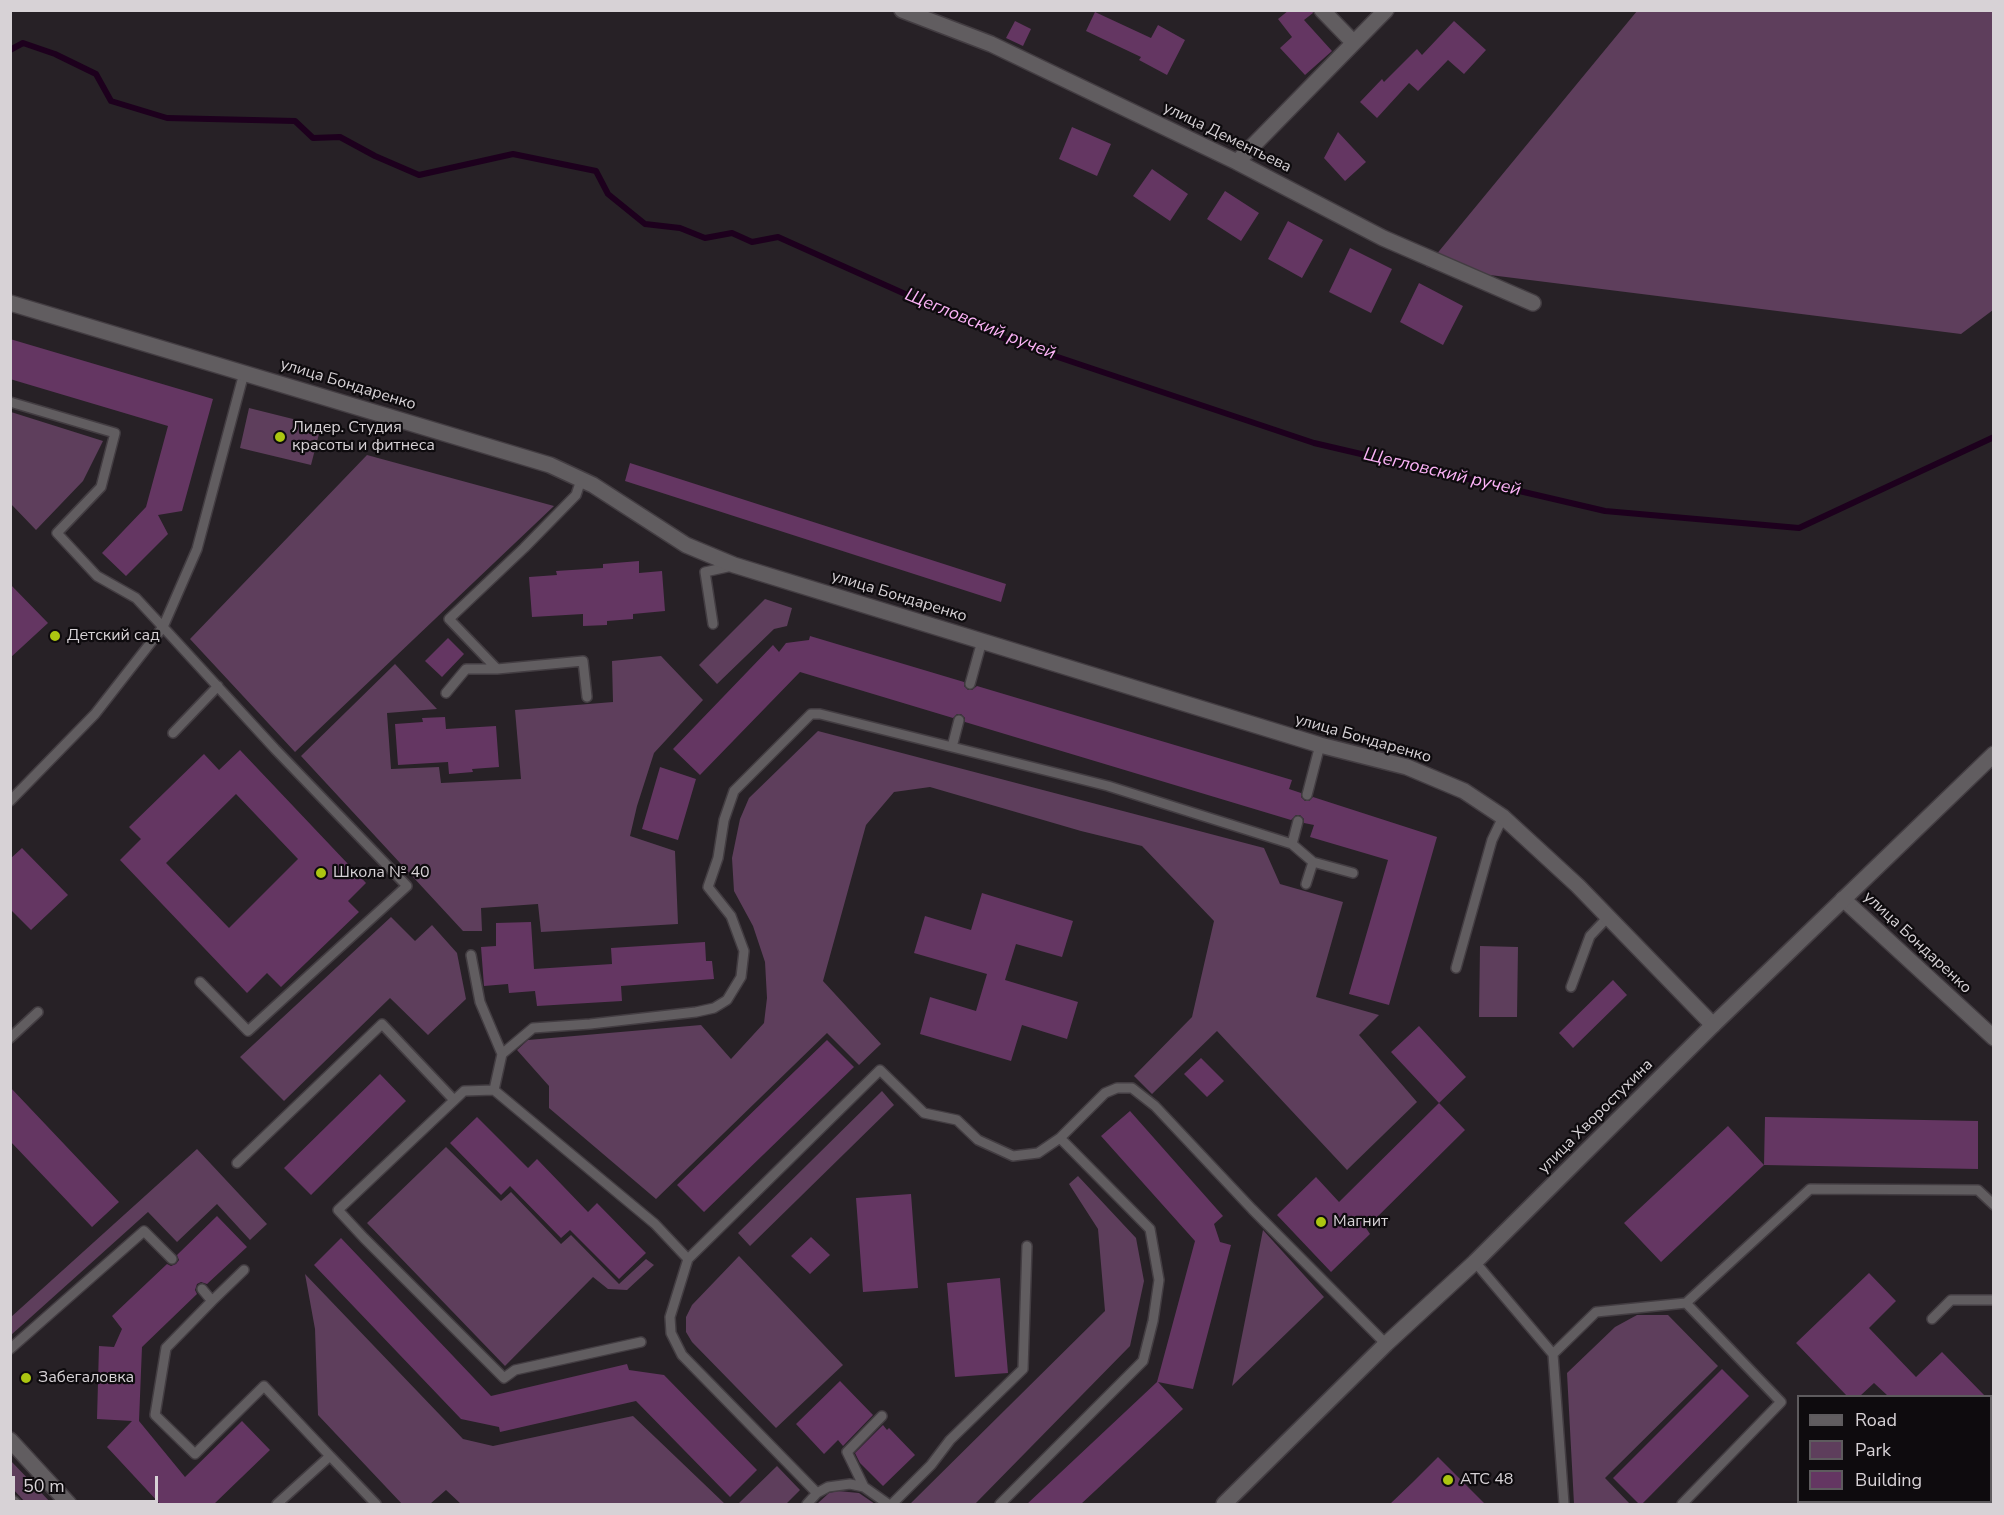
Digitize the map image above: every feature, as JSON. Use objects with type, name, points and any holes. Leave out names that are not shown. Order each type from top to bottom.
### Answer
[{"type":"street","name":"улица Дементьева","points":[[902,10],[991,44],[1237,162],[1383,238],[1533,303]]},
{"type":"street","points":[[1322,10],[1353,42]]},
{"type":"street","points":[[1237,162],[1386,10]]},
{"type":"street","name":"улица Бондаренко","points":[[10,303],[550,465],[593,485],[686,545],[734,565],[1320,745],[1407,767],[1464,791],[1503,817],[1578,886],[1713,1025]]},
{"type":"street","name":"улица Хворостухина","points":[[1224,1504],[1386,1344],[1475,1262],[1713,1025],[1994,754]]},
{"type":"street","name":"улица Бондаренко","points":[[1843,899],[1994,1038]]},
{"type":"street","points":[[10,1440],[69,1504]]},
{"type":"lane","points":[[10,801],[95,714],[163,627],[197,549],[244,373]]},
{"type":"lane","points":[[10,402],[115,433],[102,487],[57,533],[97,576],[136,598],[275,749],[407,886],[248,1031],[200,982]]},
{"type":"lane","points":[[497,669],[448,619],[524,548],[576,495],[581,480]]},
{"type":"lane","points":[[712,624],[705,572],[734,565]]},
{"type":"lane","points":[[970,684],[982,641]]},
{"type":"lane","points":[[446,693],[466,669],[497,669],[583,661],[587,697]]},
{"type":"lane","points":[[173,733],[218,686]]},
{"type":"lane","points":[[502,1054],[533,1028],[696,1012],[714,1008],[728,1000],[741,977],[744,951],[731,916],[708,887],[718,858],[724,820],[734,790],[811,714],[820,714],[1108,786],[1292,844],[1313,862],[1353,873]]},
{"type":"lane","points":[[952,747],[959,720]]},
{"type":"lane","points":[[1307,795],[1320,745]]},
{"type":"lane","points":[[1456,968],[1491,840],[1503,817]]},
{"type":"lane","points":[[1292,844],[1299,822]]},
{"type":"lane","points":[[1306,884],[1313,862]]},
{"type":"lane","points":[[1571,987],[1590,936],[1608,917]]},
{"type":"lane","points":[[471,955],[480,1002],[502,1054],[494,1090]]},
{"type":"lane","points":[[10,1038],[38,1012]]},
{"type":"lane","points":[[237,1163],[382,1024],[454,1100]]},
{"type":"lane","points":[[817,1493],[682,1355],[671,1333],[670,1317],[688,1259],[880,1070],[924,1113],[957,1120],[978,1140],[1013,1156],[1038,1153],[1060,1137],[1105,1093],[1117,1088],[1132,1088],[1155,1106],[1252,1209],[1386,1344]]},
{"type":"lane","points":[[641,1342],[515,1370],[504,1378],[338,1210],[464,1091],[494,1090],[655,1224],[688,1259]]},
{"type":"lane","points":[[1000,1504],[1143,1361],[1153,1321],[1159,1280],[1150,1229],[1060,1137]]},
{"type":"lane","points":[[1553,1354],[1596,1312],[1686,1303],[1810,1189],[1978,1190],[1994,1205]]},
{"type":"lane","points":[[10,1349],[144,1230],[172,1260]]},
{"type":"lane","points":[[807,1504],[817,1493],[828,1487],[850,1484],[864,1487],[890,1504],[932,1465],[950,1440],[1023,1369],[1027,1246]]},
{"type":"lane","points":[[1475,1262],[1553,1354],[1564,1504]]},
{"type":"lane","points":[[244,1270],[166,1348],[155,1415],[195,1454],[264,1386],[376,1504]]},
{"type":"lane","points":[[202,1289],[212,1301]]},
{"type":"lane","points":[[1932,1319],[1951,1300],[1994,1300]]},
{"type":"lane","points":[[1682,1504],[1781,1402],[1686,1303]]},
{"type":"lane","points":[[864,1487],[847,1452],[882,1416]]},
{"type":"lane","points":[[277,1504],[330,1456]]},
{"type":"green space","points":[[1637,11],[1993,11],[1993,310],[1961,334],[1426,267]]},
{"type":"green space","name":"Лидер. Студия красоты и фитнеса","points":[[249,408],[321,426],[311,465],[240,448]]},
{"type":"green space","points":[[11,412],[103,441],[83,481],[36,530],[11,504]]},
{"type":"green space","points":[[367,455],[554,506],[295,752],[190,639]]},
{"type":"green space","points":[[765,599],[792,608],[787,626],[774,629],[717,684],[699,665]]},
{"type":"green space","points":[[661,656],[703,700],[654,753],[630,836],[675,851],[678,924],[541,932],[538,904],[481,908],[482,931],[463,931],[301,756],[395,664],[437,709],[387,713],[391,769],[439,767],[441,783],[521,779],[515,710],[613,702],[612,661]]},
{"type":"green space","points":[[818,731],[1264,848],[1280,884],[1343,902],[1316,997],[1379,1015],[1359,1035],[1417,1102],[1347,1170],[1217,1031],[1152,1094],[1134,1076],[1192,1017],[1214,921],[1142,846],[1081,831],[930,787],[894,792],[866,825],[823,981],[881,1044],[859,1065],[827,1033],[656,1199],[549,1108],[549,1086],[517,1050],[528,1040],[701,1025],[731,1059],[764,1023],[767,998],[765,962],[753,926],[734,891],[732,858],[740,819],[749,798]]},
{"type":"green space","points":[[391,917],[415,941],[432,925],[457,953],[466,999],[428,1035],[390,998],[284,1101],[240,1057]]},
{"type":"green space","points":[[1480,946],[1518,947],[1517,1017],[1479,1017]]},
{"type":"green space","points":[[882,1091],[894,1105],[750,1246],[738,1233]]},
{"type":"green space","points":[[446,1147],[501,1201],[511,1192],[561,1244],[571,1235],[619,1284],[646,1259],[654,1265],[627,1290],[608,1289],[593,1277],[505,1366],[367,1223]]},
{"type":"green space","points":[[197,1149],[267,1224],[250,1240],[217,1204],[177,1242],[148,1212],[11,1335],[11,1317]]},
{"type":"green space","points":[[1078,1176],[1136,1238],[1144,1281],[1130,1346],[975,1504],[910,1504],[1105,1311],[1098,1229],[1069,1184]]},
{"type":"green space","points":[[1263,1230],[1324,1297],[1232,1386]]},
{"type":"green space","points":[[739,1256],[843,1365],[776,1428],[692,1342],[686,1332],[686,1317],[692,1305]]},
{"type":"green space","points":[[305,1274],[463,1439],[493,1446],[633,1416],[725,1504],[461,1504],[446,1490],[430,1504],[402,1504],[318,1415],[315,1329]]},
{"type":"green space","points":[[1637,1315],[1668,1315],[1718,1366],[1605,1478],[1630,1504],[1574,1504],[1567,1373],[1615,1327]]},
{"type":"green space","points":[[10,1461],[52,1504],[27,1504],[11,1487]]},
{"type":"green space","points":[[777,1466],[800,1490],[786,1504],[738,1504]]},
{"type":"green space","points":[[838,1491],[859,1493],[875,1504],[817,1504],[829,1493]]},
{"type":"building","points":[[1289,10],[1312,10],[1313,13],[1304,20],[1332,51],[1305,75],[1280,48],[1292,37],[1278,19]]},
{"type":"building","points":[[1095,12],[1151,38],[1158,25],[1185,40],[1167,75],[1139,60],[1141,57],[1086,31]]},
{"type":"building","points":[[1015,21],[1031,29],[1023,46],[1006,38]]},
{"type":"building","points":[[1454,21],[1486,50],[1464,74],[1448,60],[1418,91],[1409,83],[1377,118],[1360,102],[1382,79],[1384,82],[1417,49],[1422,55]]},
{"type":"building","points":[[1072,127],[1111,144],[1097,176],[1059,159]]},
{"type":"building","points":[[1338,132],[1366,162],[1345,181],[1324,158]]},
{"type":"building","points":[[1152,169],[1188,194],[1170,221],[1133,196]]},
{"type":"building","points":[[1225,191],[1259,213],[1241,241],[1207,219]]},
{"type":"building","points":[[1288,221],[1323,240],[1302,278],[1268,259]]},
{"type":"building","points":[[1350,248],[1392,269],[1371,313],[1329,292]]},
{"type":"building","points":[[1419,283],[1463,306],[1443,345],[1400,322]]},
{"type":"building","points":[[10,339],[213,399],[182,511],[158,515],[168,534],[126,576],[102,553],[146,507],[168,426],[10,379]]},
{"type":"building","points":[[630,463],[1006,584],[1001,602],[625,481]]},
{"type":"building","points":[[639,561],[639,573],[662,571],[665,611],[633,614],[633,619],[607,621],[607,625],[583,626],[583,614],[532,617],[529,577],[557,575],[556,571],[603,568],[603,564]]},
{"type":"building","points":[[10,584],[48,623],[10,658]]},
{"type":"building","points":[[810,636],[964,682],[968,690],[977,686],[1292,780],[1289,789],[1301,793],[1305,801],[1313,797],[1437,837],[1389,1005],[1349,994],[1388,860],[1310,837],[1314,825],[1304,823],[1300,815],[1296,815],[1291,820],[965,722],[961,714],[953,718],[800,672],[700,775],[673,749],[773,645],[779,652],[786,643],[809,640]]},
{"type":"building","points":[[448,638],[464,654],[442,677],[425,661]]},
{"type":"building","points":[[445,717],[446,729],[496,726],[499,767],[449,774],[448,762],[398,765],[395,724],[423,722],[422,718]]},
{"type":"building","name":"Школа № 40","points":[[240,750],[366,883],[348,901],[359,912],[281,987],[267,973],[247,993],[120,860],[141,839],[129,827],[204,754],[219,770]],"holes":[[[236,794],[298,859],[229,928],[166,863]]]},
{"type":"building","points":[[660,767],[696,779],[678,840],[642,829]]},
{"type":"building","points":[[22,848],[68,895],[31,930],[10,909],[10,859]]},
{"type":"building","points":[[982,893],[1073,921],[1062,957],[1016,944],[1005,980],[1078,1002],[1067,1039],[1022,1025],[1011,1061],[920,1034],[930,997],[976,1011],[987,974],[914,953],[925,916],[971,930]]},
{"type":"building","points":[[531,922],[534,969],[612,964],[611,948],[705,942],[706,961],[712,961],[714,979],[621,986],[622,1001],[537,1006],[535,991],[509,993],[508,984],[484,986],[481,947],[496,946],[496,923]]},
{"type":"building","points":[[1613,980],[1627,995],[1573,1048],[1559,1033]]},
{"type":"building","points":[[1419,1026],[1466,1077],[1439,1103],[1391,1052]]},
{"type":"building","points":[[827,1040],[854,1067],[704,1212],[677,1185]]},
{"type":"building","points":[[1201,1058],[1224,1081],[1207,1097],[1184,1074]]},
{"type":"building","points":[[380,1074],[406,1101],[311,1195],[284,1168]]},
{"type":"building","points":[[10,1087],[119,1202],[92,1227],[10,1141]]},
{"type":"building","points":[[1439,1103],[1465,1130],[1366,1228],[1370,1234],[1331,1272],[1277,1215],[1316,1177],[1339,1202]]},
{"type":"building","points":[[1130,1111],[1223,1216],[1214,1224],[1220,1242],[1231,1245],[1193,1389],[1158,1382],[1183,1409],[1081,1504],[1027,1504],[1157,1382],[1195,1241],[1101,1136]]},
{"type":"building","points":[[477,1117],[528,1168],[537,1159],[588,1212],[597,1203],[646,1253],[619,1279],[570,1230],[561,1238],[510,1186],[501,1195],[450,1143]]},
{"type":"building","points":[[1765,1117],[1978,1121],[1978,1169],[1764,1165]]},
{"type":"building","points":[[1728,1126],[1764,1165],[1661,1262],[1624,1223]]},
{"type":"building","points":[[911,1194],[918,1288],[863,1292],[856,1198]]},
{"type":"building","points":[[217,1216],[247,1247],[207,1284],[201,1282],[197,1284],[195,1290],[197,1294],[142,1347],[139,1421],[185,1477],[242,1421],[270,1450],[214,1504],[160,1504],[107,1447],[132,1421],[97,1419],[99,1346],[114,1347],[122,1329],[112,1316],[167,1264],[171,1266],[176,1264],[179,1260],[177,1255]]},
{"type":"building","points":[[811,1237],[830,1255],[810,1274],[791,1256]]},
{"type":"building","points":[[341,1238],[491,1396],[627,1364],[629,1370],[664,1375],[757,1470],[730,1497],[636,1401],[500,1432],[499,1427],[461,1419],[314,1265]]},
{"type":"building","points":[[1869,1273],[1896,1301],[1869,1328],[1916,1377],[1942,1352],[1984,1395],[1887,1395],[1874,1383],[1861,1395],[1846,1395],[1796,1343]]},
{"type":"building","points":[[1000,1278],[1008,1373],[955,1377],[947,1283]]},
{"type":"building","points":[[1722,1369],[1749,1396],[1642,1504],[1639,1504],[1613,1478]]},
{"type":"building","points":[[840,1381],[873,1415],[843,1446],[838,1440],[824,1454],[796,1424]]},
{"type":"building","points":[[883,1425],[887,1430],[889,1428],[915,1455],[883,1486],[860,1463],[855,1453]]},
{"type":"building","name":"АТС 48","points":[[1438,1457],[1485,1504],[1390,1504],[1413,1482]]},
{"type":"waterway","name":"Щегловский ручей","points":[[10,50],[23,43],[55,54],[96,74],[111,101],[167,118],[295,121],[313,138],[340,137],[375,156],[419,175],[513,154],[596,171],[608,194],[645,224],[680,228],[705,238],[732,233],[752,242],[778,237],[1010,341],[1314,443],[1605,511],[1799,528],[1994,437]]},
{"type":"place","name":"Лидер. Студия красоты и фитнеса","points":[[280,437]]},
{"type":"place","name":"Детский сад","points":[[55,636]]},
{"type":"place","name":"Школа № 40","points":[[321,873]]},
{"type":"place","name":"Магнит","points":[[1321,1222]]},
{"type":"place","name":"Забегаловка","points":[[26,1378]]},
{"type":"place","name":"АТС 48","points":[[1448,1480]]}]
